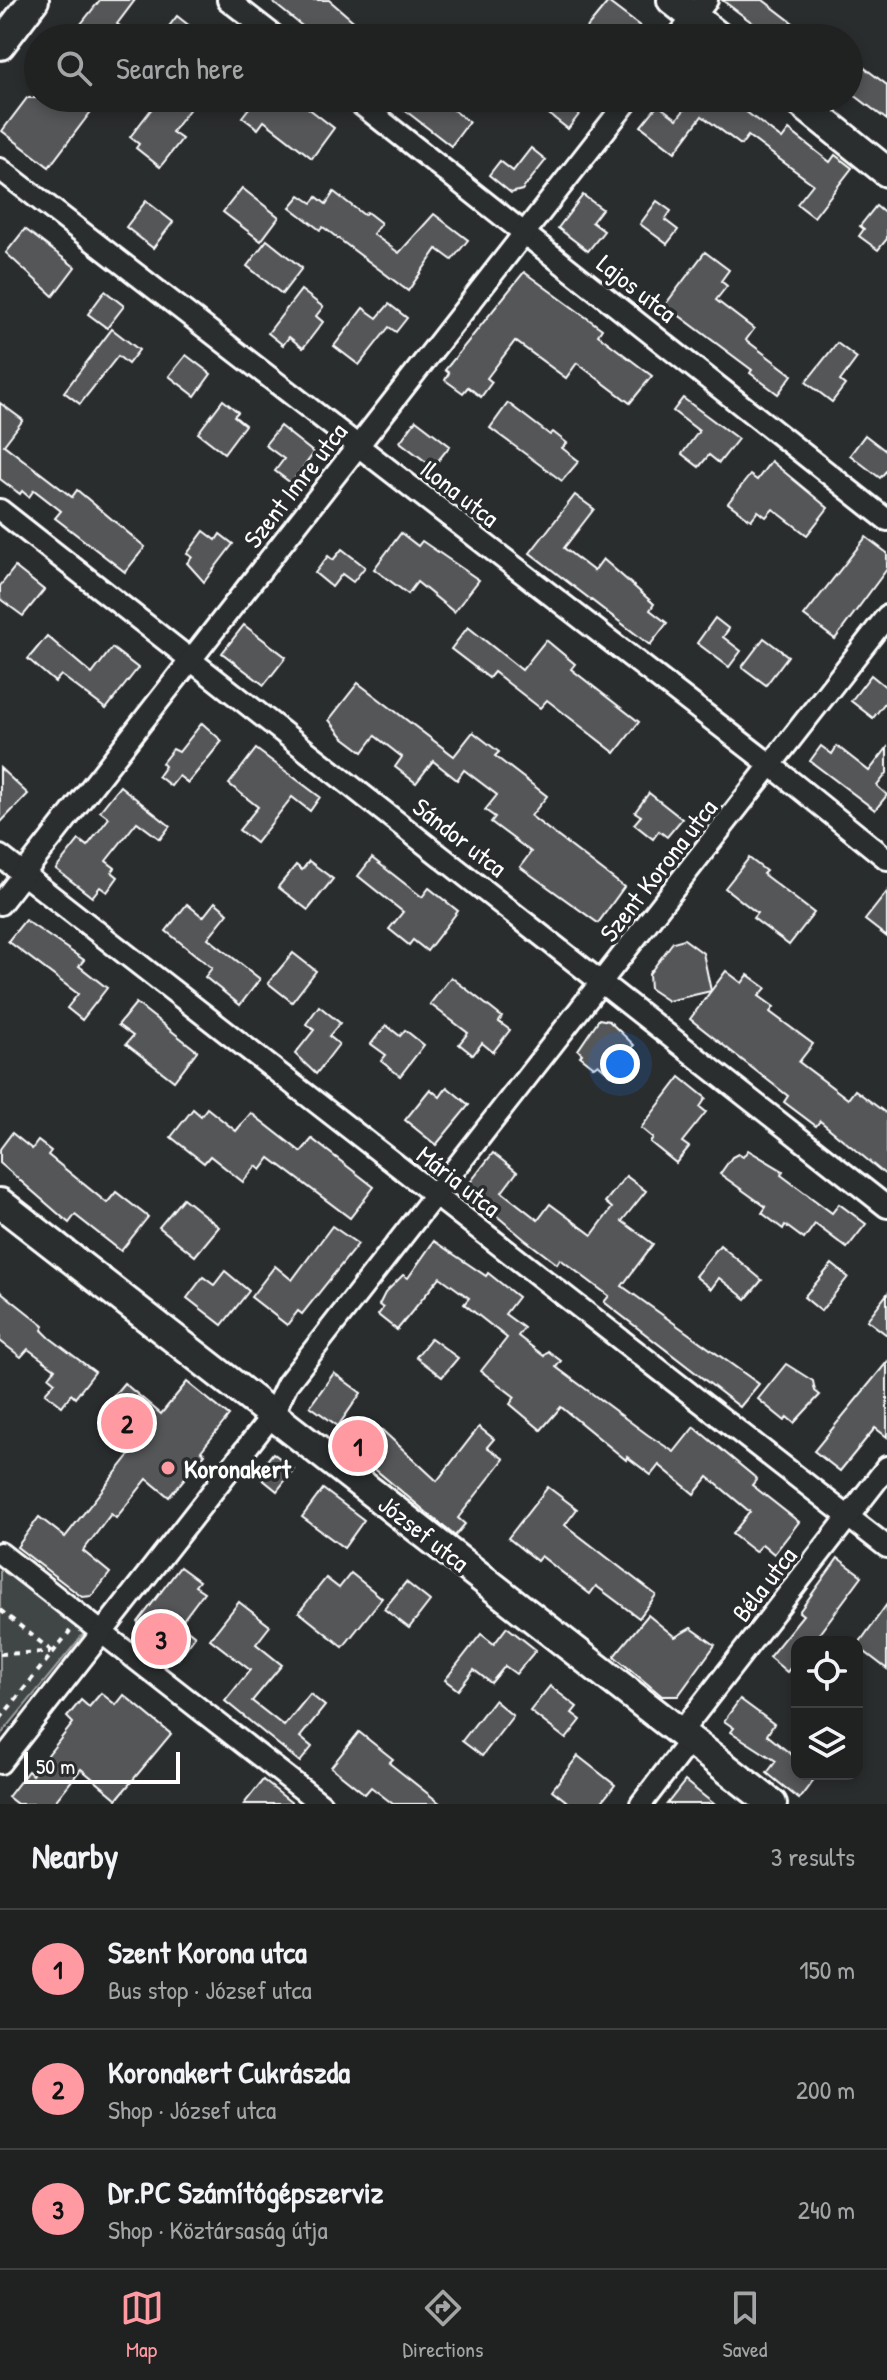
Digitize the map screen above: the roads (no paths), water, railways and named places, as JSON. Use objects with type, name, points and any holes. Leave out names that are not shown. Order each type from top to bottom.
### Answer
[{"type":"street","points":[[0,45],[34,0]]},
{"type":"street","points":[[228,0],[259,24]]},
{"type":"street","name":"Lajos utca","points":[[371,112],[887,520]]},
{"type":"street","name":"Szent Imre utca","points":[[0,904],[619,112]]},
{"type":"street","points":[[812,112],[887,172]]},
{"type":"street","name":"Ilona utca","points":[[0,169],[772,766],[887,859]]},
{"type":"street","name":"Sándor utca","points":[[0,510],[604,981],[887,1207]]},
{"type":"street","name":"Szent Korona utca","points":[[0,1763],[273,1414],[287,1384],[887,616]]},
{"type":"street","name":"Mária utca","points":[[0,856],[887,1547]]},
{"type":"street","name":"József utca","points":[[0,1203],[772,1804]]},
{"type":"street","name":"Béla utca","points":[[641,1804],[685,1736],[887,1467]]},
{"type":"street","points":[[0,1553],[321,1804]]},
{"type":"place","name":"Koronakert Cukrászda","points":[[127,1423]]},
{"type":"place","name":"Szent Korona utca","points":[[358,1446]]},
{"type":"place","name":"Koronakert","points":[[168,1468]]},
{"type":"place","name":"Dr.PC Számítógépszerviz","points":[[161,1639]]}]
